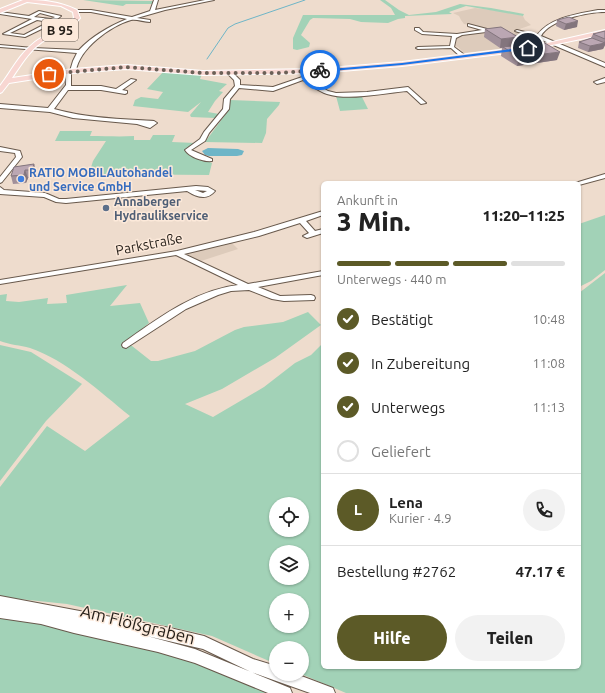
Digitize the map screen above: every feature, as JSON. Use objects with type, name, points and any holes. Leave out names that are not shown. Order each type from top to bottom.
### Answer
[{"type":"main road","name":"B 95","points":[[27,0],[72,10]]},
{"type":"main road","points":[[0,12],[27,0]]},
{"type":"main road","name":"B 95","points":[[0,91],[4,82],[43,39],[73,22],[77,15],[72,10],[59,4],[38,0]]},
{"type":"main road","points":[[4,82],[96,69],[137,67],[189,73],[230,73],[317,71],[402,64],[525,48],[605,32]]},
{"type":"street","points":[[154,10],[156,0]]},
{"type":"street","points":[[50,110],[69,85],[70,72],[75,60],[81,52],[104,32],[131,18],[154,10],[212,0]]},
{"type":"street","points":[[72,10],[91,11],[148,21]]},
{"type":"street","points":[[539,36],[539,33],[554,23],[598,11],[605,11]]},
{"type":"street","points":[[0,12],[28,18],[51,21],[60,16],[39,12],[28,18]]},
{"type":"street","points":[[2,35],[35,19]]},
{"type":"street","points":[[2,35],[25,36],[54,21],[51,21]]},
{"type":"street","points":[[417,29],[422,33],[456,35],[484,31],[485,29],[470,25]]},
{"type":"street","points":[[516,30],[539,36],[605,65]]},
{"type":"street","points":[[452,47],[454,37],[456,35]]},
{"type":"street","points":[[0,46],[81,52]]},
{"type":"street","points":[[418,48],[452,47],[464,57]]},
{"type":"street","points":[[238,86],[273,89],[304,79],[316,74],[317,71]]},
{"type":"street","points":[[210,160],[190,153],[188,150],[203,140],[206,133],[226,109],[227,99],[238,86],[237,80],[230,73]]},
{"type":"street","points":[[304,79],[328,92],[335,94],[408,89],[423,103]]},
{"type":"street","points":[[117,91],[133,80]]},
{"type":"street","points":[[597,82],[605,80]]},
{"type":"street","points":[[101,88],[109,82]]},
{"type":"street","points":[[67,88],[101,88],[125,92]]},
{"type":"street","points":[[0,106],[25,110],[50,110],[88,118],[139,123]]},
{"type":"street","points":[[0,149],[18,152],[19,157],[0,181]]},
{"type":"street","points":[[581,182],[605,176]]},
{"type":"street","points":[[1,192],[45,195],[58,201],[66,201],[188,189]]},
{"type":"street","name":"Parkstraße","points":[[0,282],[178,253],[256,234],[321,215]]},
{"type":"street","points":[[300,220],[310,235],[321,232]]},
{"type":"street","points":[[178,253],[248,287],[282,299],[311,298]]},
{"type":"street","points":[[126,345],[159,322],[193,302],[215,294],[321,273]]},
{"type":"street","points":[[0,602],[170,634],[204,643],[251,666],[269,672]]},
{"type":"street","name":"Am Flößgraben","points":[[0,612],[41,618],[74,628],[158,645],[195,656],[285,693]]},
{"type":"street","points":[[296,681],[328,693]]},
{"type":"shaded area","points":[[475,8],[507,12],[523,16],[531,25],[517,30],[518,33],[515,36],[529,41],[525,42],[530,45],[464,53],[455,46],[457,37],[490,29],[464,24],[459,16],[453,13]]},
{"type":"shaded area","points":[[230,241],[238,249],[198,262],[180,254]]},
{"type":"green space","points":[[83,0],[154,1],[153,4],[126,4],[123,6]]},
{"type":"green space","points":[[380,0],[385,0],[409,15],[436,12],[460,4],[524,14],[523,16],[466,6],[449,12],[452,14],[405,16],[405,18],[388,23],[361,22],[350,19],[313,18],[310,20],[301,35],[310,43],[309,47],[297,50],[293,49],[293,38],[303,15],[395,15],[391,8]]},
{"type":"green space","points":[[164,71],[202,74],[200,79],[227,84],[219,91],[223,92],[208,112],[219,114],[215,118],[191,117],[190,115],[201,102],[188,112],[133,106],[135,100],[141,97],[158,99],[163,92],[147,89]]},
{"type":"green space","points":[[361,95],[368,109],[340,111],[336,96]]},
{"type":"green space","points":[[230,100],[280,102],[267,119],[266,133],[262,143],[205,142],[228,111]]},
{"type":"green space","points":[[60,131],[92,131],[90,136],[134,136],[134,140],[150,140],[153,135],[175,135],[172,142],[196,143],[188,148],[189,154],[212,163],[209,175],[89,174],[93,161],[106,141],[55,141]]},
{"type":"green space","points":[[605,215],[605,270],[591,281],[581,286],[581,223]]},
{"type":"green space","points":[[605,273],[605,693],[346,693],[309,677],[309,641],[269,641],[269,661],[212,636],[67,604],[0,597],[0,487],[47,426],[85,451],[130,416],[95,387],[57,360],[30,348],[0,341],[0,295],[7,294],[6,301],[19,302],[48,298],[47,304],[67,303],[66,295],[127,285],[110,306],[140,303],[149,323],[127,342],[151,361],[158,361],[195,351],[235,330],[244,327],[283,322],[308,312],[321,325],[275,358],[222,389],[185,404],[213,417],[264,387],[295,363],[311,355],[321,345],[321,669],[581,669],[581,291]]},
{"type":"green space","points":[[0,345],[31,352],[82,384],[46,421],[0,481]]},
{"type":"green space","points":[[0,617],[45,625],[198,660],[270,693],[0,693]]},
{"type":"water","points":[[208,148],[238,149],[244,151],[242,155],[237,156],[209,156],[205,155],[202,151]]},
{"type":"building","points":[[569,17],[578,21],[566,24],[557,20]]},
{"type":"building","points":[[501,27],[518,37],[501,39],[485,29]]},
{"type":"building","points":[[605,31],[605,39],[593,34]]},
{"type":"building","points":[[592,38],[605,43],[590,46],[579,42]]},
{"type":"building","points":[[543,42],[560,52],[519,57],[503,47]]},
{"type":"building","points":[[34,164],[32,170],[25,170],[24,175],[11,176],[14,167]]},
{"type":"waterway","points":[[207,59],[228,28],[235,24],[305,0]]},
{"type":"way so far","points":[[49,74],[126,67],[203,73],[280,73],[320,70]]},
{"type":"place","name":"RATIO MOBILAutohandel und Service GmbH","points":[[21,179]]},
{"type":"place","name":"Annaberger Hydraulikservice","points":[[106,208]]},
{"type":"route","points":[[320,70],[402,64],[528,48]]}]
